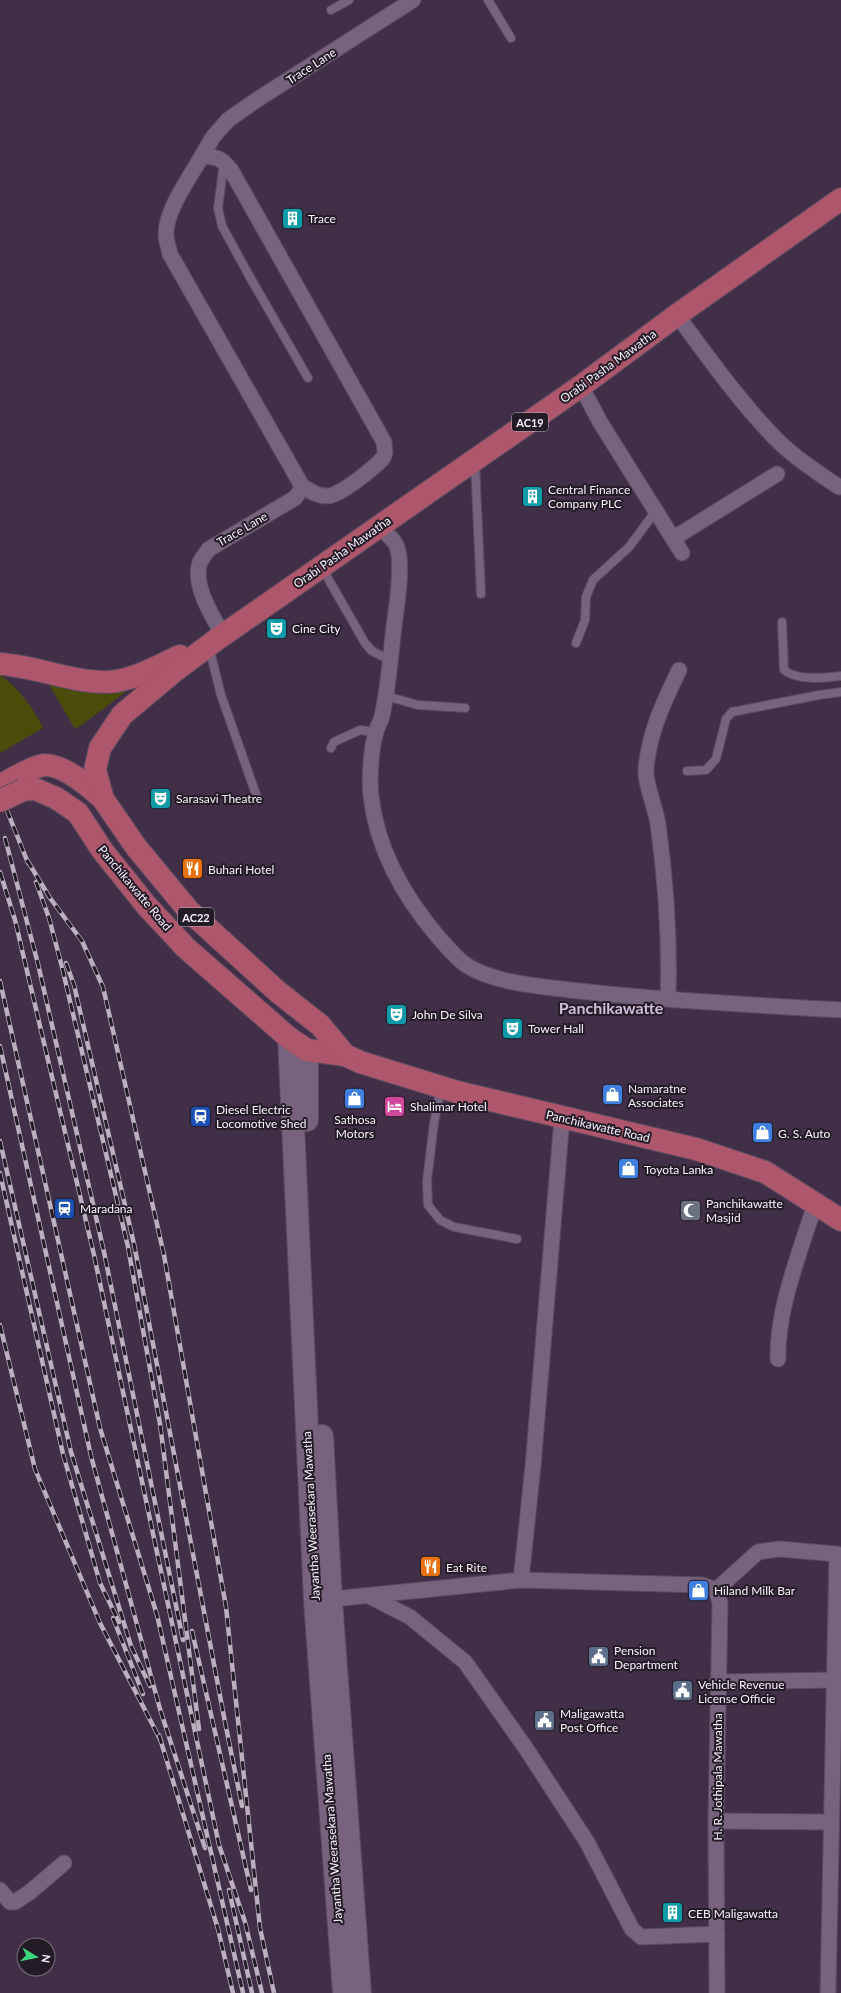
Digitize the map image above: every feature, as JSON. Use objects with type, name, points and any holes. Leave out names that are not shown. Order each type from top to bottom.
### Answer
[{"type":"main road","name":"Orabi Pasha Mawatha","points":[[216,640],[581,386],[677,315],[841,200]]},
{"type":"main road","points":[[6,664],[82,680],[107,682],[142,674],[216,640]]},
{"type":"main road","name":"Panchikawatte Road","points":[[103,799],[96,770],[100,748],[122,715],[172,673],[216,640]]},
{"type":"main road","name":"Panchikawatte Road","points":[[345,1055],[320,1025],[278,992],[189,911],[136,847],[103,799],[84,782],[59,769],[45,765],[26,780],[35,789],[56,798],[78,813],[102,850],[146,905],[181,942],[289,1038],[307,1050],[345,1055],[360,1062],[441,1087],[562,1118],[696,1149],[765,1172],[841,1220]]},
{"type":"main road","points":[[0,785],[26,780]]},
{"type":"main road","points":[[0,801],[26,780]]},
{"type":"main road","name":"Jayantha Weerasekara Mawatha","points":[[289,1038],[323,1600],[344,1993]]},
{"type":"main road","name":"Jayantha Weerasekara Mawatha","points":[[307,1050],[306,1118],[323,1600],[360,1993]]},
{"type":"street","name":"Trace Lane","points":[[216,640],[210,613],[198,580],[200,563],[209,549],[299,492],[170,254],[166,235],[170,217],[180,194],[213,136],[228,120],[255,101],[413,0]]},
{"type":"street","points":[[202,156],[216,156],[224,162],[242,190],[386,448],[386,453],[379,462],[337,493],[327,496],[299,492]]},
{"type":"street","points":[[677,315],[723,377],[776,439],[798,459],[839,488]]},
{"type":"street","points":[[581,386],[600,422],[682,553]]},
{"type":"street","points":[[674,538],[776,474]]},
{"type":"street","points":[[379,526],[396,544],[400,557],[386,696],[382,718],[376,732],[371,794],[374,817],[386,857],[404,890],[428,925],[466,965],[494,977],[525,984],[621,996],[841,1010]]},
{"type":"street","points":[[668,999],[669,929],[658,823],[645,769],[655,721],[679,670]]},
{"type":"street","points":[[521,1580],[533,1466],[562,1118]]},
{"type":"street","points":[[778,1359],[778,1345],[788,1292],[815,1204]]},
{"type":"street","points":[[323,1600],[521,1580],[702,1585],[716,1590],[758,1552],[779,1549],[837,1554],[838,1629],[834,1680],[837,1742],[831,1822],[836,1897],[828,1993]]},
{"type":"street","name":"H. R. Jothipala Mawatha","points":[[716,1590],[720,1603],[716,1821],[717,1993]]},
{"type":"street","points":[[369,1596],[410,1617],[465,1662],[525,1747],[587,1842],[632,1929],[641,1937],[717,1934]]},
{"type":"street","points":[[718,1682],[834,1680]]},
{"type":"street","points":[[716,1821],[831,1822]]},
{"type":"street","points":[[0,1890],[10,1902],[15,1902],[30,1892],[64,1863]]},
{"type":"lane","points":[[331,10],[349,0]]},
{"type":"lane","points":[[488,0],[511,38]]},
{"type":"lane","points":[[224,162],[218,208],[222,226],[308,378]]},
{"type":"lane","points":[[474,460],[481,594]]},
{"type":"lane","points":[[576,644],[585,620],[586,597],[593,580],[629,547],[655,512]]},
{"type":"lane","points":[[322,567],[365,643],[372,651],[390,660]]},
{"type":"lane","points":[[782,622],[784,670],[789,675],[801,677],[841,676]]},
{"type":"lane","points":[[216,640],[221,695],[258,800]]},
{"type":"lane","points":[[687,771],[706,770],[716,758],[726,719],[732,712],[841,692]]},
{"type":"lane","points":[[386,696],[418,705],[465,708]]},
{"type":"lane","points":[[331,748],[334,742],[360,730],[376,732]]},
{"type":"lane","points":[[441,1087],[434,1123],[427,1181],[428,1205],[440,1220],[454,1227],[517,1239]]},
{"type":"shaded area","points":[[0,675],[7,680],[25,699],[43,728],[0,753]]},
{"type":"shaded area","points":[[47,681],[136,684],[75,729]]},
{"type":"railway","points":[[0,793],[28,863]]},
{"type":"railway","points":[[5,838],[38,964],[104,1252],[183,1640]]},
{"type":"railway","points":[[27,860],[50,898],[82,941],[103,987],[164,1255],[226,1607],[260,1928],[274,1993]]},
{"type":"railway","points":[[0,872],[15,920],[94,1255],[219,1845],[245,1922],[262,1993]]},
{"type":"railway","points":[[36,882],[49,918],[62,967],[128,1247],[160,1424],[199,1729]]},
{"type":"railway","points":[[66,963],[74,985],[134,1244],[242,1806]]},
{"type":"railway","points":[[0,981],[100,1428],[157,1615],[243,1993]]},
{"type":"railway","points":[[0,1046],[91,1456],[160,1709],[205,1848]]},
{"type":"railway","points":[[0,1141],[71,1452],[131,1646],[150,1686]]},
{"type":"railway","points":[[0,1173],[63,1454],[100,1583],[119,1622]]},
{"type":"railway","points":[[0,1325],[35,1469],[100,1623],[161,1741]]},
{"type":"railway","points":[[113,1618],[143,1694]]},
{"type":"railway","points":[[192,1631],[251,1890]]},
{"type":"railway","points":[[159,1735],[218,1929],[233,1993]]},
{"type":"railway","points":[[229,1890],[252,1993]]},
{"type":"place","name":"Trace","points":[[292,218]]},
{"type":"place","name":"Central Finance Company PLC","points":[[532,496]]},
{"type":"place","name":"Cine City","points":[[276,628]]},
{"type":"place","name":"Sarasavi Theatre","points":[[161,798]]},
{"type":"place","name":"Buhari Hotel","points":[[192,869]]},
{"type":"place","name":"John De Silva","points":[[397,1014]]},
{"type":"place","name":"Tower Hall","points":[[513,1028]]},
{"type":"place","name":"Namaratne Associates","points":[[613,1095]]},
{"type":"place","name":"Sathosa Motors","points":[[355,1098]]},
{"type":"place","name":"Shalimar Hotel","points":[[395,1106]]},
{"type":"place","name":"Diesel Electric Locomotive Shed","points":[[200,1116]]},
{"type":"place","name":"G. S. Auto","points":[[762,1133]]},
{"type":"place","name":"Toyota Lanka","points":[[629,1169]]},
{"type":"place","name":"Maradana","points":[[65,1208]]},
{"type":"place","name":"Panchikawatte Masjid","points":[[690,1210]]},
{"type":"place","name":"Eat Rite","points":[[430,1567]]},
{"type":"place","name":"Hiland Milk Bar","points":[[698,1590]]},
{"type":"place","name":"Pension Department","points":[[598,1657]]},
{"type":"place","name":"Vehicle Revenue License Officie","points":[[683,1691]]},
{"type":"place","name":"Maligawatta Post Office","points":[[545,1720]]},
{"type":"place","name":"CEB Maligawatta","points":[[673,1913]]},
{"type":"district","name":"Panchikawatte","points":[[611,1007]]}]
